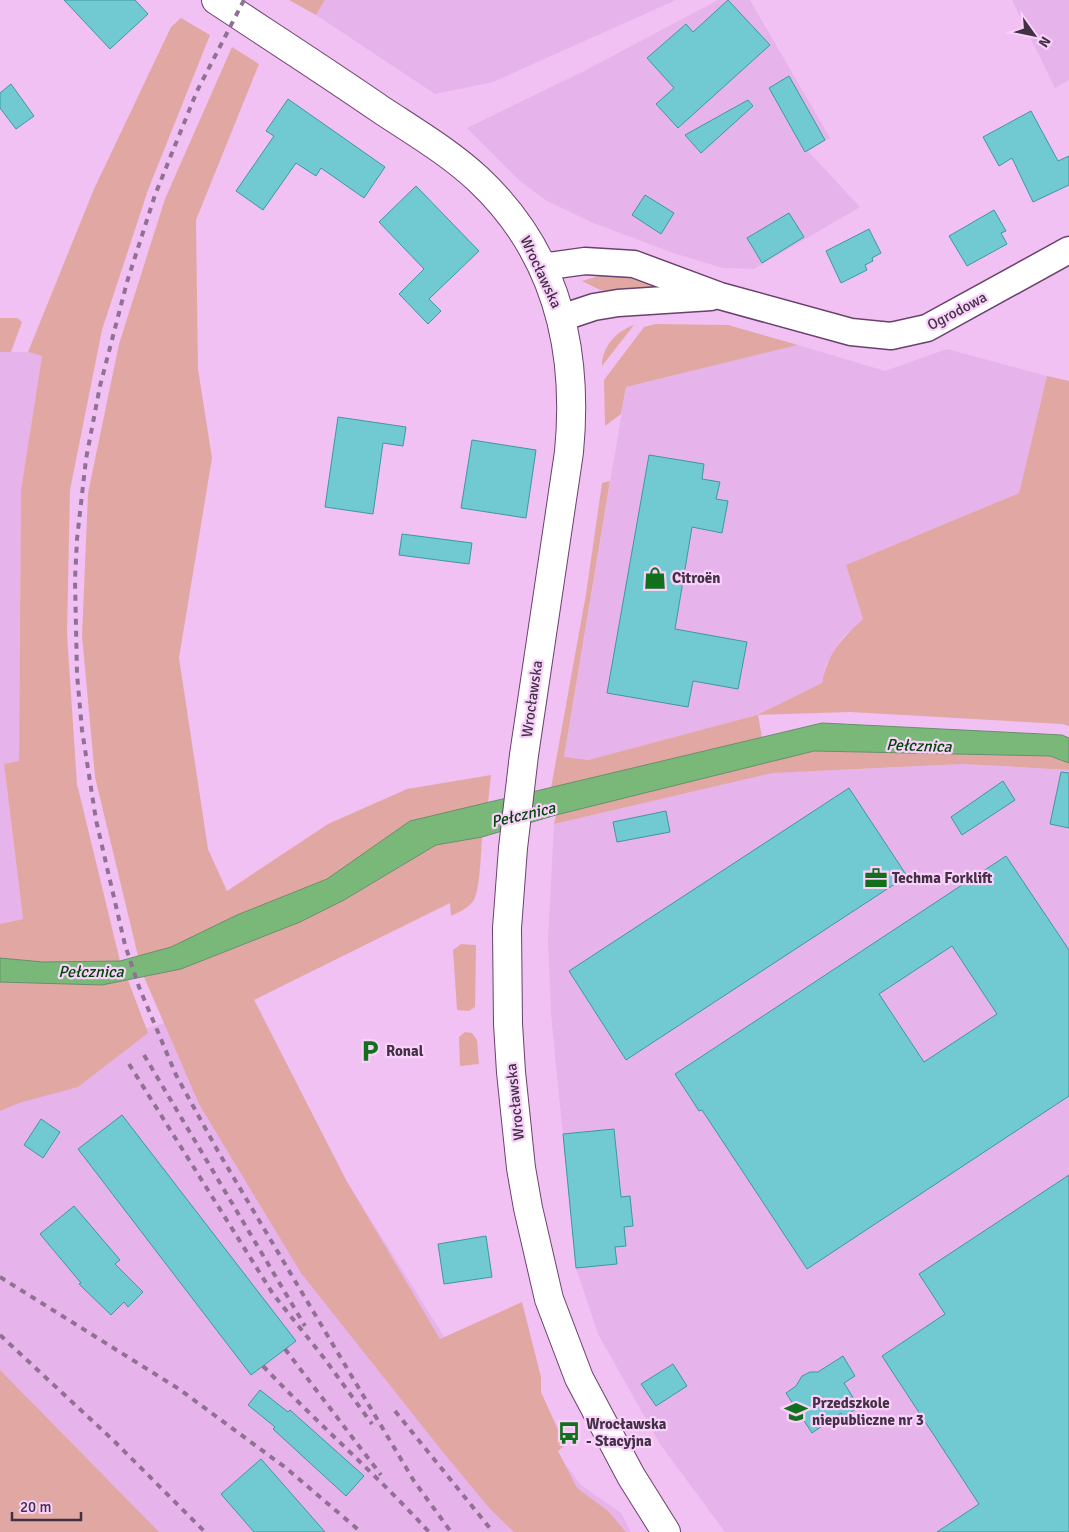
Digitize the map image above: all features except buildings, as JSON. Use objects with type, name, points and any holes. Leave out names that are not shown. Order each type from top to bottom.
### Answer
[{"type":"main road","name":"Wrocławska","points":[[216,0],[413,131],[476,178],[510,213],[528,241],[542,267],[561,318],[568,354],[571,384],[571,425],[524,756],[513,848],[507,928],[508,1024],[515,1114],[528,1208],[549,1299],[579,1378],[630,1476],[666,1532]]},
{"type":"street","name":"Ogrodowa","points":[[542,267],[585,261],[634,264],[720,296],[851,332],[891,336],[928,328],[1069,250]]},
{"type":"street","name":"Ogrodowa","points":[[561,318],[594,307],[618,303],[720,296]]},
{"type":"shaded area","points":[[289,0],[325,0],[316,15]]},
{"type":"shaded area","points":[[325,0],[676,0],[493,82],[435,94],[316,15]]},
{"type":"shaded area","points":[[718,0],[750,0],[830,138],[808,151],[860,207],[754,269],[723,268],[673,253],[591,222],[547,201],[520,181],[467,128],[586,70]]},
{"type":"shaded area","points":[[1012,0],[1069,0],[1069,80],[1055,88]]},
{"type":"shaded area","points":[[181,18],[210,35],[148,190],[102,330],[70,490],[67,634],[77,784],[120,961],[43,962],[0,958],[0,924],[23,919],[4,764],[19,761],[21,490],[42,356],[28,352],[94,189],[171,27]]},
{"type":"shaded area","points":[[232,47],[259,64],[196,220],[198,369],[212,458],[179,658],[208,849],[227,891],[328,824],[407,789],[491,775],[488,803],[411,821],[327,879],[237,915],[171,947],[138,956],[95,777],[82,636],[88,493],[119,344],[165,199]]},
{"type":"shaded area","points":[[602,275],[632,275],[660,289],[630,294],[600,290],[582,281]]},
{"type":"shaded area","points":[[0,318],[17,318],[22,322],[11,352],[0,352]]},
{"type":"shaded area","points":[[656,324],[728,325],[798,345],[626,387],[621,414],[605,426],[604,380],[644,327]]},
{"type":"shaded area","points":[[634,325],[602,366],[607,346],[621,331]]},
{"type":"shaded area","points":[[798,345],[885,371],[947,349],[1047,376],[1019,493],[846,565],[863,619],[842,638],[826,665],[822,683],[757,715],[588,760],[564,758],[626,387]]},
{"type":"shaded area","points":[[0,352],[28,352],[42,356],[21,490],[19,762],[4,764],[23,919],[0,924]]},
{"type":"shaded area","points":[[1047,376],[1069,381],[1069,726],[1062,724],[850,712],[758,715],[762,737],[551,788],[586,594],[602,483],[610,481],[564,757],[588,760],[757,715],[822,683],[828,663],[836,647],[863,619],[846,565],[1019,493]]},
{"type":"shaded area","points":[[814,751],[1050,756],[1069,763],[1069,770],[963,764],[773,773],[554,824],[556,815]]},
{"type":"shaded area","points":[[963,764],[1069,770],[1069,1532],[725,1532],[660,1444],[598,1334],[576,1268],[551,1014],[548,940],[554,824],[773,773]]},
{"type":"shaded area","points":[[482,837],[478,888],[474,900],[467,908],[451,916],[450,903],[254,1000],[346,1180],[440,1339],[522,1302],[541,1377],[541,1392],[565,1445],[558,1451],[577,1488],[608,1511],[626,1532],[514,1532],[490,1509],[301,1273],[199,1104],[144,977],[181,969],[300,922],[344,900],[436,845]]},
{"type":"shaded area","points":[[461,944],[476,945],[475,1007],[469,1011],[457,1010],[453,950]]},
{"type":"shaded area","points":[[128,980],[148,1033],[78,1087],[19,1103],[0,1111],[0,982],[102,985]]},
{"type":"shaded area","points":[[254,999],[346,1180],[451,1348],[524,1410],[581,1485],[621,1513],[631,1532],[120,1532],[0,1399],[0,1104],[136,1031]]},
{"type":"shaded area","points":[[465,1032],[472,1033],[477,1040],[479,1064],[460,1066],[459,1037]]},
{"type":"shaded area","points":[[0,1370],[159,1532],[0,1532]]},
{"type":"water","name":"Pełcznica","points":[[822,723],[1062,735],[1069,738],[1069,763],[1050,756],[814,751],[556,815],[482,837],[436,845],[344,900],[300,922],[181,969],[102,985],[0,982],[0,958],[43,962],[120,961],[171,947],[237,915],[327,879],[410,821]]},
{"type":"railway","points":[[244,0],[197,91],[155,195],[127,282],[100,386],[86,459],[77,539],[75,580],[77,674],[82,730],[96,820],[125,945],[139,987],[176,1075],[219,1153],[414,1481],[451,1532]]},
{"type":"railway","points":[[144,1055],[305,1326]]},
{"type":"railway","points":[[129,1064],[273,1294],[324,1358],[372,1424]]},
{"type":"railway","points":[[0,1277],[179,1389],[286,1468],[361,1532]]},
{"type":"railway","points":[[0,1335],[113,1440],[205,1532]]},
{"type":"railway","points":[[285,1349],[381,1475]]},
{"type":"railway","points":[[263,1366],[429,1532]]},
{"type":"railway","points":[[395,1411],[493,1532]]},
{"type":"place","name":"Citroën","points":[[655,578]]},
{"type":"place","name":"Techma Forklift","points":[[876,878]]},
{"type":"place","name":"Ronal","points":[[370,1051]]},
{"type":"place","name":"Przedszkole niepubliczne nr 3","points":[[796,1412]]},
{"type":"place","name":"Wrocławska - Stacyjna","points":[[569,1433]]}]
